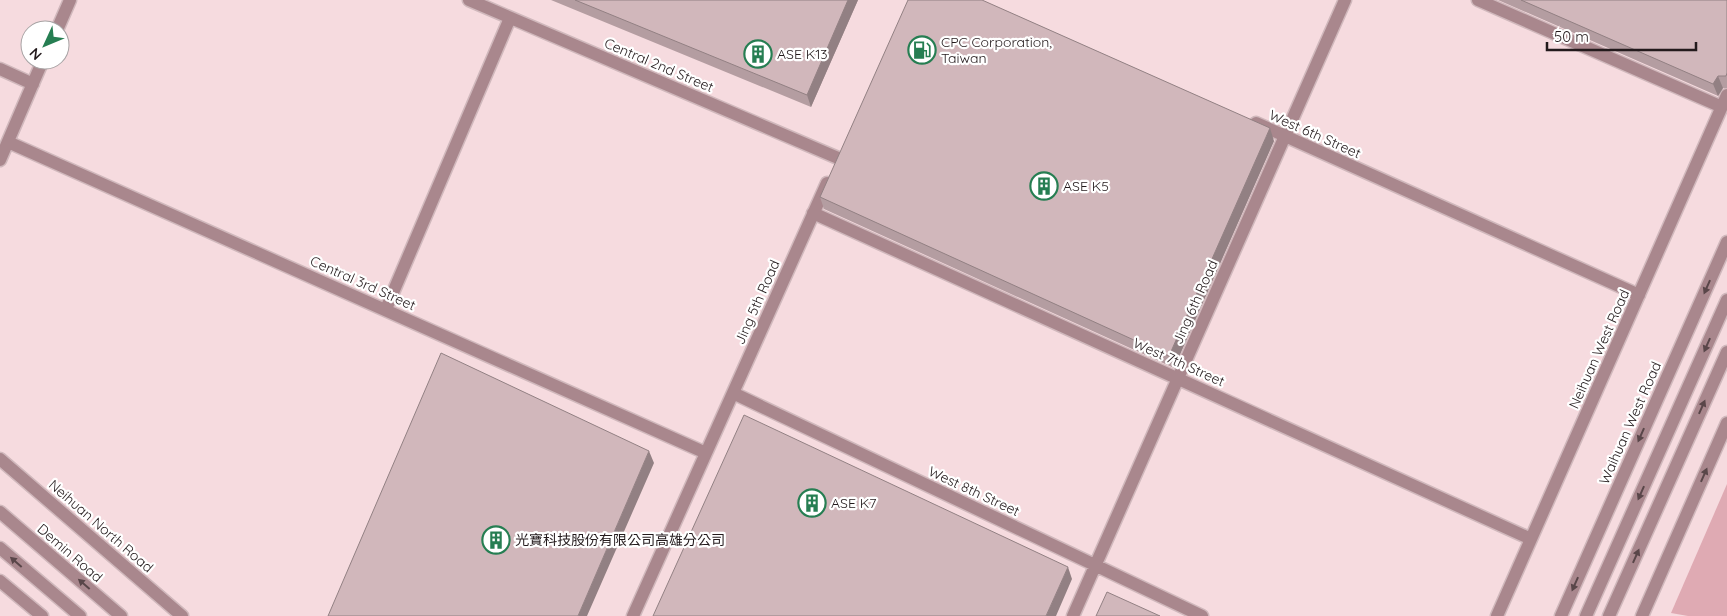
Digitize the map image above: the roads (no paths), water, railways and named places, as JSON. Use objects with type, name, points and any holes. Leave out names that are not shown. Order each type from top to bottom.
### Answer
[{"type":"street","points":[[61,20],[70,0]]},
{"type":"street","name":"Central 2nd Street","points":[[469,0],[836,162]]},
{"type":"street","name":"Jing 6th Road","points":[[1073,616],[1345,0]]},
{"type":"street","points":[[1478,0],[1724,101]]},
{"type":"street","points":[[386,309],[510,18]]},
{"type":"street","points":[[0,70],[33,84]]},
{"type":"street","points":[[0,160],[39,70]]},
{"type":"street","name":"Neihuan West Road","points":[[1497,616],[1724,101]]},
{"type":"street","name":"West 6th Street","points":[[1240,116],[1639,295]]},
{"type":"street","name":"Central 3rd Street","points":[[8,142],[706,453]]},
{"type":"street","name":"Jing 5th Road","points":[[633,616],[836,162]]},
{"type":"street","name":"West 7th Street","points":[[813,213],[1531,539]]},
{"type":"street","name":"Waihuan West Road","points":[[1561,616],[1727,242]]},
{"type":"street","points":[[1586,616],[1727,300]]},
{"type":"street","points":[[1609,616],[1727,352]]},
{"type":"street","name":"West 8th Street","points":[[733,392],[1202,616]]},
{"type":"street","points":[[1642,616],[1727,423]]},
{"type":"street","name":"Neihuan North Road","points":[[0,459],[182,616]]},
{"type":"street","name":"Demin Road","points":[[0,512],[121,616]]},
{"type":"street","points":[[0,548],[80,616]]},
{"type":"street","points":[[0,581],[42,616]]},
{"type":"place","name":"CPC Corporation, Taiwan","points":[[922,50]]},
{"type":"place","name":"ASE K13","points":[[758,54]]},
{"type":"place","name":"ASE K5","points":[[1044,186]]},
{"type":"place","name":"ASE K7","points":[[812,503]]},
{"type":"place","name":"光寶科技股份有限公司高雄分公司","points":[[496,540]]}]
